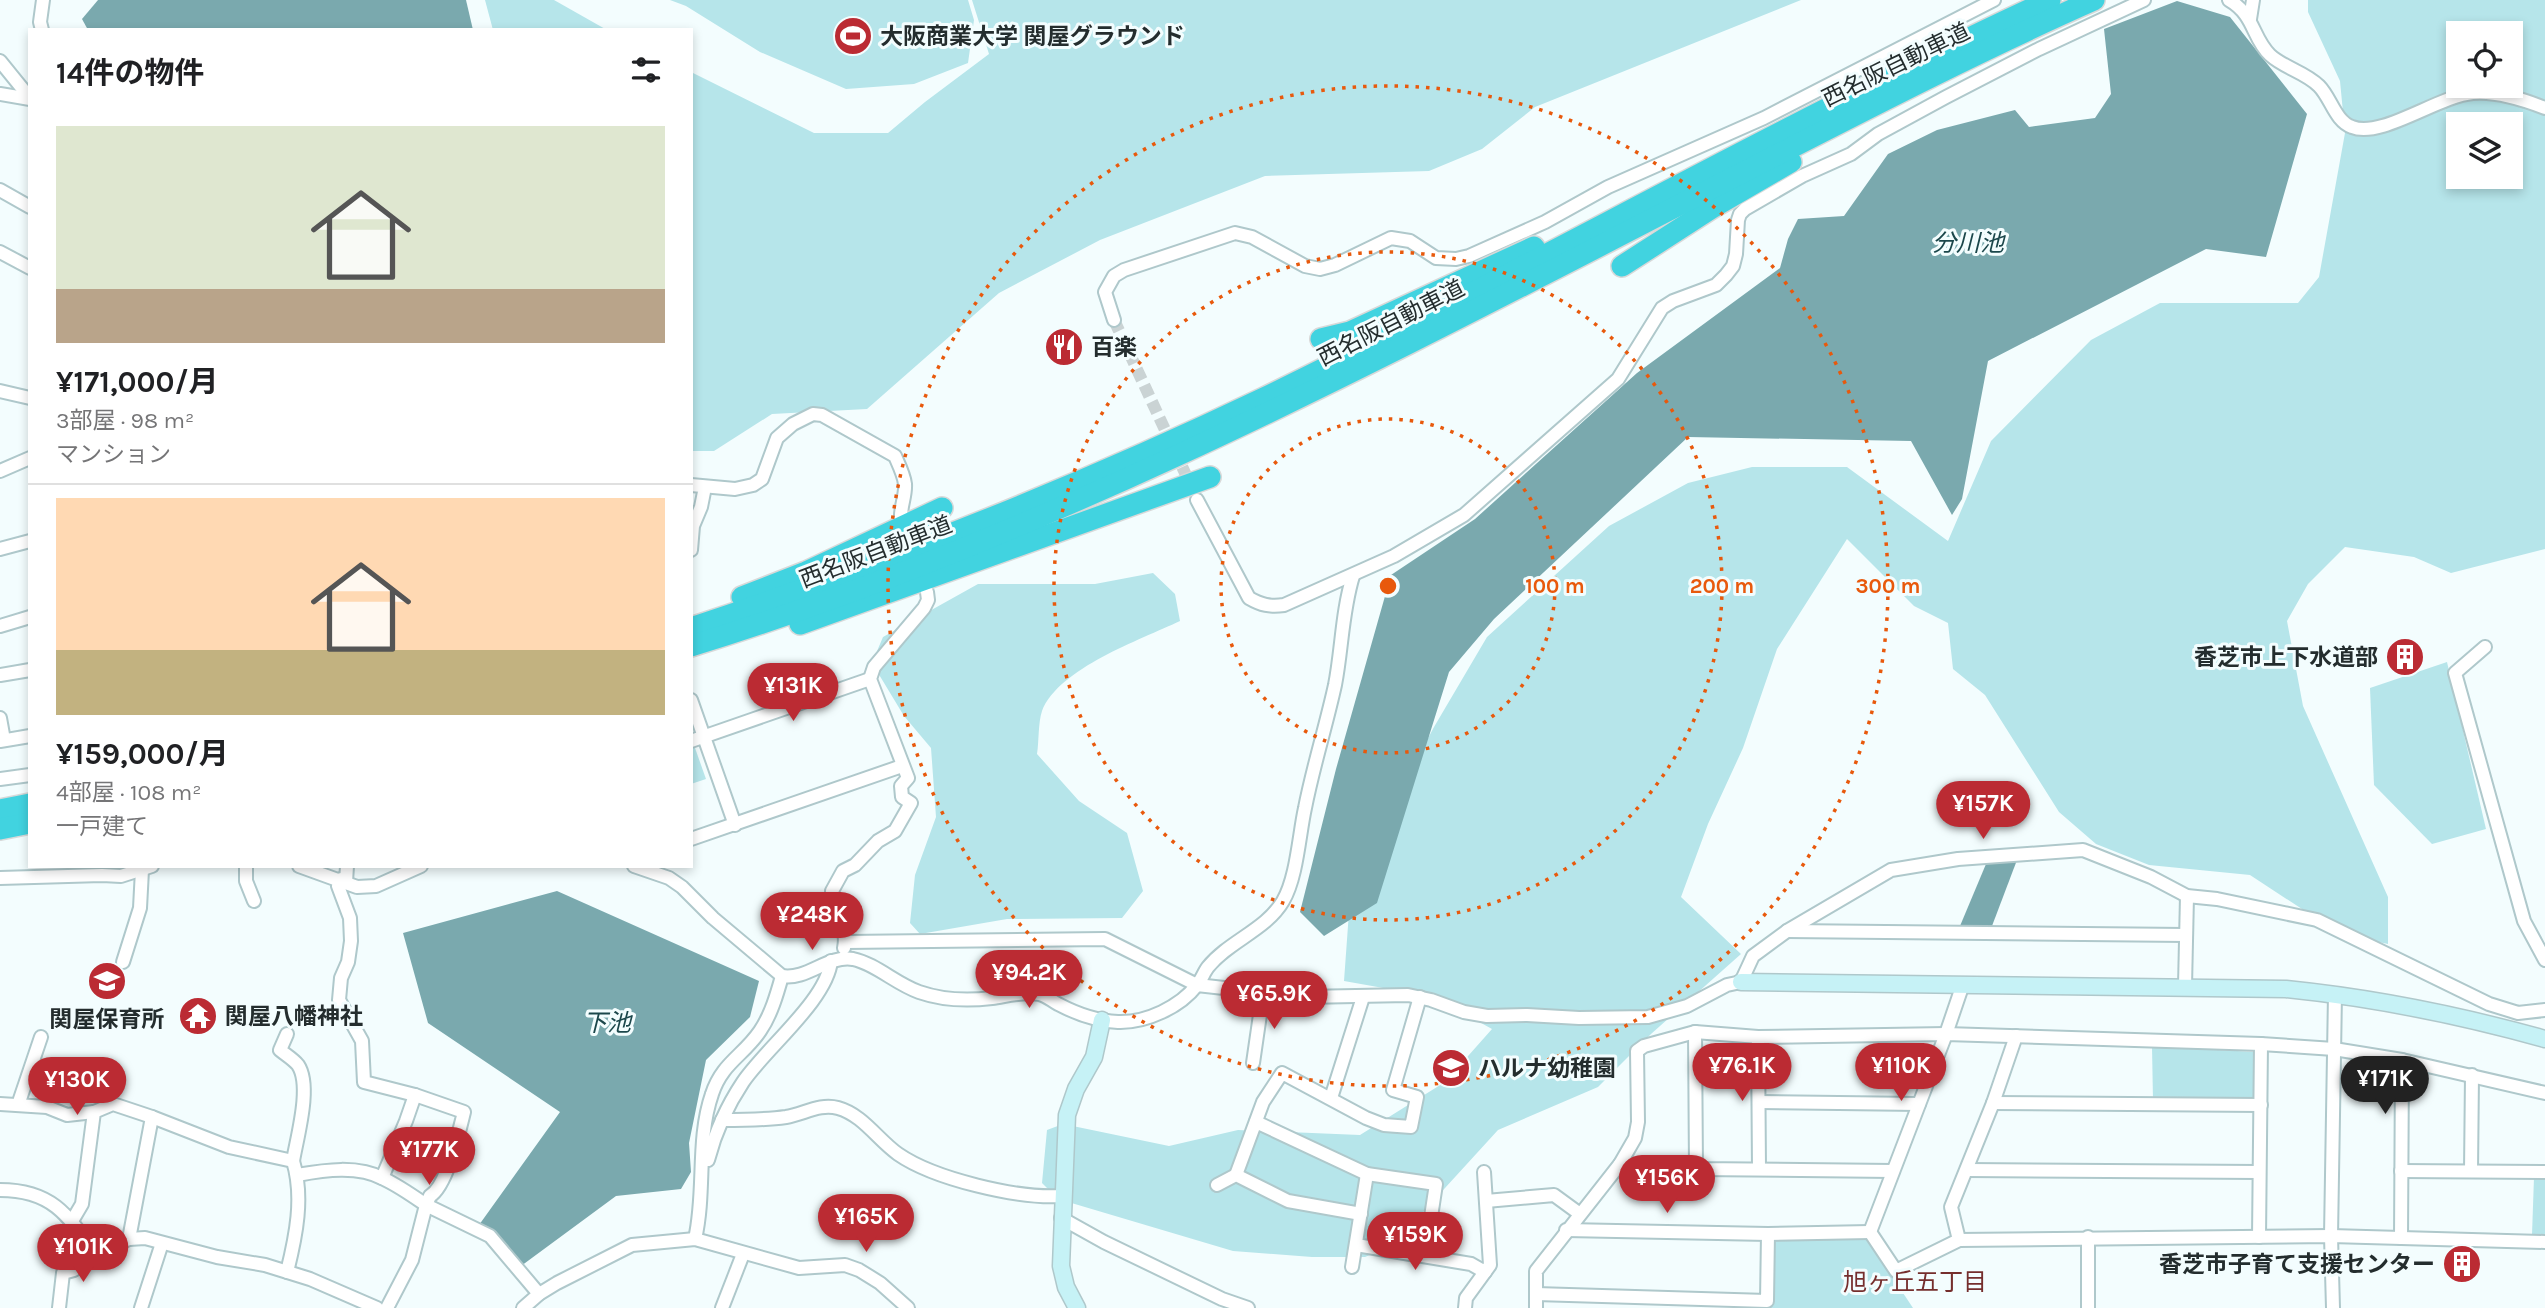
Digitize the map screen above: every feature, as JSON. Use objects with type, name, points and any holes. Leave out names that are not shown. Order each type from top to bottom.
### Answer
[{"type":"highway","name":"西名阪自動車道","points":[[693,627],[864,569],[1034,500],[1259,400],[1954,45],[2050,0]]},
{"type":"highway","name":"西名阪自動車道","points":[[693,645],[737,632],[952,552],[1114,485],[1190,450],[1419,339],[1861,110],[2094,0]]},
{"type":"highway","points":[[1622,266],[1712,208],[1850,130],[1861,110]]},
{"type":"highway","points":[[1321,339],[1350,332],[1576,228],[1709,161],[1723,164]]},
{"type":"highway","points":[[737,632],[755,639],[968,566],[1210,477]]},
{"type":"highway","points":[[693,616],[806,572],[942,508]]},
{"type":"highway","points":[[0,810],[28,804]]},
{"type":"highway","points":[[0,829],[28,823]]},
{"type":"street","points":[[42,28],[43,0]]},
{"type":"street","points":[[1114,320],[1105,292],[1114,276],[1135,266],[1235,233],[1252,237],[1305,266],[1320,269],[1335,265],[1391,238],[1410,241],[1436,258],[1456,259],[1483,252],[1608,187],[1764,118],[1994,0]]},
{"type":"street","points":[[1197,500],[1249,598],[1259,604],[1272,607],[1284,605],[1394,556],[1464,515],[1600,397],[1630,363],[1662,308],[1716,285],[1733,266],[1738,220],[1745,209],[1802,176],[1851,154],[1878,134],[1934,103],[2039,49],[2144,0]]},
{"type":"street","points":[[2229,0],[2250,19],[2270,55],[2310,78],[2321,88],[2347,126],[2358,130],[2393,122],[2442,100],[2472,93],[2500,94],[2545,108]]},
{"type":"street","points":[[2250,19],[2253,0]]},
{"type":"street","points":[[0,61],[28,96]]},
{"type":"street","points":[[0,94],[28,98]]},
{"type":"street","points":[[0,190],[28,206]]},
{"type":"street","points":[[0,252],[28,267]]},
{"type":"street","points":[[0,391],[28,398]]},
{"type":"street","points":[[693,485],[735,489],[753,485],[762,479],[777,438],[793,424],[813,414],[821,415],[895,456],[905,483],[904,498],[900,506],[901,519]]},
{"type":"street","points":[[0,471],[28,458]]},
{"type":"street","points":[[693,526],[705,487]]},
{"type":"street","points":[[0,549],[28,542]]},
{"type":"street","points":[[640,868],[669,878],[682,887],[713,918],[782,976],[800,976],[836,960],[864,962],[898,983],[939,997],[975,999],[1040,994],[1076,1012],[1102,1020],[1119,1022],[1149,1017],[1177,1003],[1197,985],[1208,967],[1221,954],[1274,913],[1283,900],[1290,884],[1309,788],[1335,685],[1348,593],[1353,576]]},
{"type":"street","points":[[702,1176],[722,1121],[749,1074],[811,1005],[846,942],[832,891],[843,871],[855,865],[878,841],[895,831],[911,803],[902,797],[901,786],[908,778],[870,679],[874,667],[924,608],[928,600],[927,592]]},
{"type":"street","points":[[0,626],[28,618]]},
{"type":"street","points":[[2485,648],[2455,673],[2524,920],[2545,960]]},
{"type":"street","points":[[0,675],[28,670]]},
{"type":"street","points":[[693,740],[870,679]]},
{"type":"street","points":[[693,705],[735,825]]},
{"type":"street","points":[[0,718],[2,740],[28,736]]},
{"type":"street","points":[[693,838],[902,766]]},
{"type":"street","points":[[0,779],[28,775]]},
{"type":"street","points":[[1741,982],[1753,956],[1787,931],[1891,870],[1958,859],[2083,850],[2151,877],[2187,896],[2217,899],[2317,920],[2490,1004],[2518,1013],[2545,1010]]},
{"type":"street","points":[[0,878],[121,876],[147,868],[140,908],[123,962]]},
{"type":"street","points":[[246,868],[246,881],[254,901]]},
{"type":"street","points":[[305,868],[357,887],[376,886],[416,868]]},
{"type":"street","points":[[346,868],[343,881],[338,886],[350,918],[351,941],[348,962],[341,978],[339,1000],[362,1041],[364,1082],[415,1095],[464,1112],[451,1157],[436,1192],[430,1196],[426,1205],[412,1260],[387,1308]]},
{"type":"street","points":[[2185,986],[2187,896]]},
{"type":"street","points":[[1787,931],[2186,935]]},
{"type":"street","points":[[846,942],[1105,939],[1197,985],[1304,997],[1420,997],[1475,1015],[1628,1019],[1668,1013],[1727,985],[1741,982],[2245,987],[2335,994],[2427,1009],[2545,1039]]},
{"type":"street","points":[[695,1239],[701,1211],[704,1122],[712,1093],[722,1070],[761,1030],[782,976]]},
{"type":"street","points":[[1870,1232],[1963,984]]},
{"type":"street","points":[[1253,1063],[1263,993]]},
{"type":"street","points":[[2333,1308],[2331,1237],[2335,994]]},
{"type":"street","points":[[1331,1098],[1363,997]]},
{"type":"street","points":[[1217,1185],[1236,1175],[1263,1102],[1282,1073],[1384,1125],[1411,1127],[1417,1097],[1393,1090],[1420,997]]},
{"type":"street","points":[[1077,1308],[1066,1287],[1061,1266],[1067,1115],[1076,1089],[1094,1057],[1102,1020]]},
{"type":"street","points":[[1695,1032],[1696,1169]]},
{"type":"street","points":[[1768,1234],[1768,1301],[1536,1301],[1536,1271],[1620,1164],[1635,1138],[1637,1051],[1644,1046],[1695,1032],[1758,1037],[1946,1034],[2261,1044],[2334,1049],[2402,1060],[2545,1093]]},
{"type":"street","points":[[287,1034],[280,1050],[299,1066],[303,1095],[293,1161],[297,1175],[298,1212],[287,1272]]},
{"type":"street","points":[[1959,1240],[1951,1206],[1993,1103],[2016,1036]]},
{"type":"street","points":[[18,1105],[41,1037]]},
{"type":"street","points":[[1758,1037],[1759,1169]]},
{"type":"street","points":[[2259,1237],[2261,1044]]},
{"type":"street","points":[[2400,1238],[2402,1060]]},
{"type":"street","points":[[2471,1171],[2472,1075]]},
{"type":"street","points":[[382,1178],[415,1095]]},
{"type":"street","points":[[1759,1102],[1919,1104]]},
{"type":"street","points":[[1993,1103],[2261,1105]]},
{"type":"street","points":[[0,1104],[47,1107],[67,1115],[94,1112],[113,1104],[229,1147],[293,1161]]},
{"type":"street","points":[[722,1121],[789,1116],[824,1107],[836,1107],[849,1112],[898,1154],[921,1166],[986,1188],[1017,1195],[1040,1198],[1062,1196]]},
{"type":"street","points":[[72,1221],[82,1204],[94,1112]]},
{"type":"street","points":[[128,1238],[152,1118]]},
{"type":"street","points":[[1256,1122],[1367,1174],[1436,1184],[1425,1256]]},
{"type":"street","points":[[1620,1164],[1696,1169],[1893,1171]]},
{"type":"street","points":[[297,1175],[348,1170],[382,1178],[426,1205],[489,1237],[539,1294]]},
{"type":"street","points":[[1967,1170],[2259,1172]]},
{"type":"street","points":[[1465,1308],[1466,1298],[1490,1265],[1483,1171]]},
{"type":"street","points":[[2401,1171],[2545,1172]]},
{"type":"street","points":[[1352,1267],[1367,1174]]},
{"type":"street","points":[[1236,1175],[1288,1201],[1361,1214]]},
{"type":"street","points":[[0,1190],[42,1197],[62,1209],[95,1254]]},
{"type":"street","points":[[1486,1201],[1554,1195],[1580,1214]]},
{"type":"street","points":[[1061,1218],[1104,1242],[1222,1299],[1248,1308]]},
{"type":"street","points":[[1566,1230],[1768,1234],[1870,1232]]},
{"type":"street","points":[[1870,1232],[1896,1271],[1959,1240],[2331,1237],[2545,1242]]},
{"type":"street","points":[[60,1308],[63,1273],[74,1270],[95,1254],[128,1238],[137,1237],[287,1272],[310,1279],[358,1304],[377,1308]]},
{"type":"street","points":[[2088,1237],[2088,1308]]},
{"type":"street","points":[[523,1308],[539,1294],[632,1245],[695,1239],[799,1268],[845,1265],[880,1283],[908,1308]]},
{"type":"street","points":[[141,1308],[162,1243]]},
{"type":"street","points":[[1356,1245],[1471,1264],[1485,1272]]},
{"type":"street","points":[[722,1308],[743,1254]]},
{"type":"shaded area","points":[[485,0],[554,0],[603,28],[492,28]]},
{"type":"shaded area","name":"大阪商業大学 関屋グラウンド","points":[[670,0],[968,0],[974,20],[968,63],[914,84],[846,89],[760,52],[686,6]]},
{"type":"shaded area","points":[[972,0],[1801,0],[1535,107],[1482,149],[1429,171],[1265,176],[1100,240],[999,293],[867,409],[772,414],[714,451],[693,451],[693,73],[814,133],[888,133],[989,54]]},
{"type":"shaded area","points":[[2308,0],[2545,0],[2545,549],[2451,573],[2414,557],[2345,547],[2308,584],[2287,621],[2303,706],[2388,897],[2388,944],[2340,934],[2250,875],[2149,865],[2096,844],[2059,812],[1985,695],[1953,669],[1948,623],[1914,606],[1847,539],[1777,649],[1743,748],[1708,824],[1681,897],[1741,954],[1651,1034],[1598,1087],[1498,1130],[1392,1246],[1365,1257],[1312,1257],[1233,1251],[1058,1199],[1042,1183],[1047,1130],[1063,1124],[1169,1146],[1238,1130],[1360,1135],[1445,1082],[1492,1029],[1434,997],[1344,981],[1349,912],[1386,817],[1434,727],[1487,637],[1609,526],[1688,483],[1752,467],[1847,467],[1948,541],[1991,441],[2091,340],[2160,303],[2298,303],[2319,277],[2345,133],[2340,81],[2308,12]]},
{"type":"shaded area","points":[[1153,573],[1175,594],[1180,621],[1123,646],[1065,681],[1042,711],[1037,754],[1079,801],[1127,833],[1143,891],[1122,918],[1007,919],[920,934],[910,923],[915,875],[936,817],[931,748],[904,716],[872,663],[883,637],[978,584],[1095,584]]},
{"type":"shaded area","points":[[2447,662],[2486,829],[2432,844],[2374,785],[2370,688]]},
{"type":"shaded area","points":[[693,746],[695,748],[706,779],[693,783]]},
{"type":"shaded area","points":[[2152,1046],[2254,1052],[2255,1100],[2153,1101]]},
{"type":"shaded area","points":[[2545,1176],[2545,1235],[2532,1235],[2534,1177]]},
{"type":"shaded area","points":[[1768,1237],[1866,1237],[1913,1308],[1770,1308]]},
{"type":"water","points":[[98,0],[466,0],[473,28],[87,28],[82,19]]},
{"type":"water","name":"分川池","points":[[2177,1],[2230,17],[2307,114],[2266,257],[2206,249],[1988,361],[1962,499],[1952,515],[1911,441],[1688,437],[1494,619],[1449,672],[1377,903],[1324,936],[1300,912],[1336,769],[1391,575],[1475,519],[1637,373],[1780,268],[1788,239],[1798,219],[1844,216],[1888,154],[1937,130],[2015,110],[2029,127],[2095,118],[2111,94],[2104,29]]},
{"type":"water","points":[[2017,860],[1992,926],[1960,926],[1986,864]]},
{"type":"water","name":"下池","points":[[557,891],[759,981],[750,1017],[706,1060],[689,1143],[691,1172],[681,1189],[616,1196],[521,1266],[496,1232],[479,1225],[560,1112],[428,1023],[403,933]]},
{"type":"tunnel","points":[[1114,320],[1192,488]]},
{"type":"place","name":"大阪商業大学 関屋グラウンド","points":[[853,36]]},
{"type":"place","name":"百楽","points":[[1064,347]]},
{"type":"place","name":"香芝市上下水道部","points":[[2405,657]]},
{"type":"place","name":"関屋保育所","points":[[107,981]]},
{"type":"place","name":"関屋八幡神社","points":[[198,1016]]},
{"type":"place","name":"ハルナ幼稚園","points":[[1451,1068]]},
{"type":"place","name":"香芝市子育て支援センター","points":[[2462,1264]]},
{"type":"district","name":"旭ヶ丘五丁目","points":[[1915,1282]]}]
